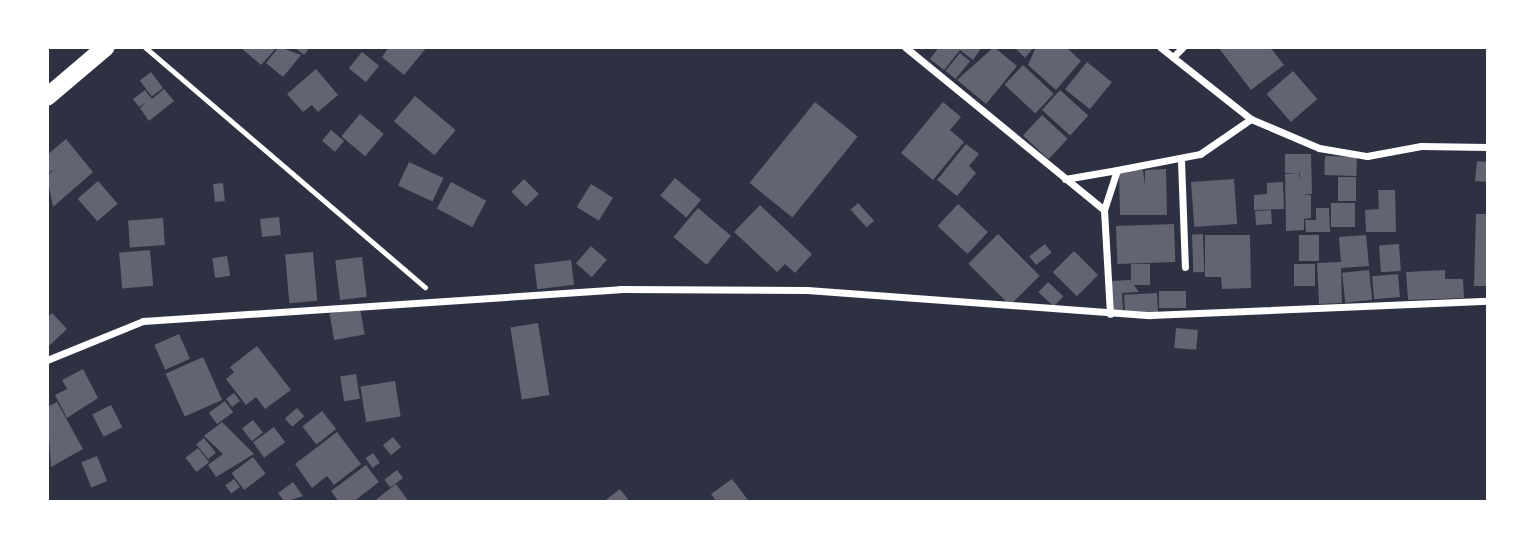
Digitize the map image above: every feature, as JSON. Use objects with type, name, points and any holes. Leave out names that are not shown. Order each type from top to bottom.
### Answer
[{"type":"highway","points":[[47,97],[106,47]]},
{"type":"street","points":[[905,47],[1104,210]]},
{"type":"street","points":[[1160,47],[1251,119],[1299,142],[1367,156],[1421,146],[1488,147]]},
{"type":"street","points":[[1173,57],[1183,47]]},
{"type":"street","points":[[1065,179],[1117,170],[1129,163],[1181,160],[1251,119]]},
{"type":"street","points":[[1181,160],[1185,267]]},
{"type":"street","points":[[1110,314],[1104,210],[1117,170]]},
{"type":"street","points":[[47,360],[143,321],[439,299],[721,287],[1110,314],[1488,301]]},
{"type":"path","points":[[145,47],[439,299]]},
{"type":"building","points":[[240,47],[277,47],[261,65]]},
{"type":"building","points":[[279,47],[301,55],[283,77],[266,63]]},
{"type":"building","points":[[294,47],[310,47],[304,55]]},
{"type":"building","points":[[389,47],[427,47],[404,75],[382,57]]},
{"type":"building","points":[[939,47],[982,47],[973,60],[960,50],[944,70],[930,59]]},
{"type":"building","points":[[994,47],[1017,66],[986,104],[957,80]]},
{"type":"building","points":[[1014,47],[1034,47],[1025,58]]},
{"type":"building","points":[[1036,47],[1066,47],[1081,61],[1056,90],[1028,65]]},
{"type":"building","points":[[1218,47],[1270,47],[1284,65],[1251,90]]},
{"type":"building","points":[[362,52],[379,66],[366,82],[349,68]]},
{"type":"building","points":[[960,53],[970,61],[956,79],[946,71]]},
{"type":"building","points":[[1087,62],[1112,82],[1090,109],[1065,89]]},
{"type":"building","points":[[1023,65],[1054,94],[1035,113],[1005,85]]},
{"type":"building","points":[[316,69],[338,95],[318,112],[312,105],[303,112],[287,94]]},
{"type":"building","points":[[1293,71],[1317,99],[1291,122],[1267,94]]},
{"type":"building","points":[[151,72],[163,88],[152,96],[140,80]]},
{"type":"building","points":[[164,89],[174,101],[149,121],[140,108],[146,102],[139,107],[133,99],[145,90],[152,99]]},
{"type":"building","points":[[1060,90],[1088,115],[1070,135],[1042,110]]},
{"type":"building","points":[[415,96],[456,130],[434,155],[394,121]]},
{"type":"building","points":[[815,102],[858,137],[792,217],[750,183]]},
{"type":"building","points":[[943,102],[961,117],[950,130],[964,142],[933,180],[901,153]]},
{"type":"building","points":[[360,114],[384,134],[365,156],[341,136]]},
{"type":"building","points":[[1042,115],[1068,139],[1049,159],[1023,135]]},
{"type":"building","points":[[331,130],[344,141],[335,152],[322,141]]},
{"type":"building","points":[[66,139],[93,172],[53,207],[47,176],[55,169],[47,174],[47,155]]},
{"type":"building","points":[[966,144],[979,154],[969,166],[976,173],[957,196],[937,180]]},
{"type":"building","points":[[1285,154],[1311,154],[1312,194],[1301,194],[1311,195],[1311,218],[1304,219],[1304,230],[1286,231],[1285,174],[1299,173],[1285,173]]},
{"type":"building","points":[[1325,156],[1357,157],[1356,176],[1324,175]]},
{"type":"building","points":[[1477,161],[1488,162],[1488,182],[1475,181]]},
{"type":"building","points":[[409,162],[443,178],[432,202],[398,186]]},
{"type":"building","points":[[1166,169],[1167,215],[1120,215],[1119,170],[1143,170],[1145,185],[1145,170]]},
{"type":"building","points":[[1338,177],[1356,177],[1356,201],[1338,201]]},
{"type":"building","points":[[675,178],[701,200],[686,217],[660,196]]},
{"type":"building","points":[[524,179],[539,194],[526,207],[511,192]]},
{"type":"building","points":[[1234,179],[1237,224],[1194,227],[1191,182]]},
{"type":"building","points":[[98,181],[118,204],[97,221],[78,199]]},
{"type":"building","points":[[451,182],[486,201],[472,227],[437,208]]},
{"type":"building","points":[[1283,182],[1284,209],[1254,210],[1254,195],[1267,194],[1267,183]]},
{"type":"building","points":[[223,183],[225,201],[215,202],[213,184]]},
{"type":"building","points":[[591,184],[613,198],[599,221],[577,207]]},
{"type":"building","points":[[1378,190],[1395,190],[1396,232],[1366,232],[1365,210],[1379,209]]},
{"type":"building","points":[[858,203],[874,221],[867,228],[851,210]]},
{"type":"building","points":[[1331,203],[1355,203],[1355,227],[1331,227]]},
{"type":"building","points":[[958,204],[988,232],[968,254],[938,226]]},
{"type":"building","points":[[760,205],[812,254],[795,273],[785,264],[777,272],[734,232]]},
{"type":"building","points":[[698,208],[731,236],[707,265],[674,237]]},
{"type":"building","points":[[1316,208],[1329,208],[1330,232],[1306,232],[1305,220],[1316,220]]},
{"type":"building","points":[[1271,210],[1272,224],[1256,225],[1255,211]]},
{"type":"building","points":[[1476,214],[1488,214],[1488,286],[1474,286]]},
{"type":"building","points":[[279,217],[281,235],[262,237],[260,219]]},
{"type":"building","points":[[163,218],[165,245],[130,247],[128,220]]},
{"type":"building","points":[[1174,224],[1175,262],[1117,264],[1116,226]]},
{"type":"building","points":[[998,234],[1040,276],[1010,305],[968,264]]},
{"type":"building","points":[[1192,234],[1203,234],[1204,272],[1193,272]]},
{"type":"building","points":[[1205,235],[1250,235],[1251,288],[1222,289],[1221,277],[1205,277]]},
{"type":"building","points":[[1299,235],[1319,235],[1319,261],[1299,261]]},
{"type":"building","points":[[1366,235],[1369,266],[1341,268],[1342,303],[1319,304],[1317,263],[1341,262],[1339,237]]},
{"type":"building","points":[[1045,244],[1052,253],[1036,265],[1029,256]]},
{"type":"building","points":[[1399,244],[1401,271],[1381,272],[1379,245]]},
{"type":"building","points":[[591,246],[607,260],[592,277],[576,263]]},
{"type":"building","points":[[150,250],[153,286],[122,289],[119,253]]},
{"type":"building","points":[[1074,251],[1098,275],[1077,296],[1053,272]]},
{"type":"building","points":[[313,252],[317,301],[289,303],[285,254]]},
{"type":"building","points":[[227,256],[230,276],[215,278],[212,258]]},
{"type":"building","points":[[362,257],[367,297],[340,300],[335,260]]},
{"type":"building","points":[[571,260],[574,285],[537,289],[534,265]]},
{"type":"building","points":[[1131,264],[1150,264],[1150,285],[1131,285]]},
{"type":"building","points":[[1294,264],[1315,264],[1315,286],[1294,286]]},
{"type":"building","points":[[1369,270],[1372,300],[1345,303],[1342,273]]},
{"type":"building","points":[[1445,270],[1445,279],[1463,279],[1464,298],[1408,300],[1406,272]]},
{"type":"building","points":[[1398,274],[1400,297],[1374,299],[1372,276]]},
{"type":"building","points":[[1130,280],[1139,292],[1122,293],[1123,310],[1111,310],[1110,281]]},
{"type":"building","points":[[1048,282],[1063,296],[1054,307],[1038,292]]},
{"type":"building","points":[[1159,291],[1186,291],[1186,308],[1159,308]]},
{"type":"building","points":[[1157,293],[1158,313],[1125,315],[1124,295]]},
{"type":"building","points":[[360,308],[365,335],[334,340],[329,313]]},
{"type":"building","points":[[52,313],[67,329],[49,346],[47,318]]},
{"type":"building","points":[[538,323],[549,395],[522,399],[510,327]]},
{"type":"building","points":[[1176,328],[1198,330],[1196,350],[1174,348]]},
{"type":"building","points":[[179,334],[190,359],[165,370],[154,345]]},
{"type":"building","points":[[257,346],[291,390],[265,409],[256,397],[246,405],[226,379],[234,372],[230,367]]},
{"type":"building","points":[[203,357],[222,400],[185,417],[166,374]]},
{"type":"building","points":[[83,369],[98,398],[67,418],[55,395],[67,389],[62,380]]},
{"type":"building","points":[[356,374],[360,399],[344,401],[340,377]]},
{"type":"building","points":[[395,381],[401,417],[366,422],[360,386]]},
{"type":"building","points":[[234,393],[240,401],[232,407],[226,399]]},
{"type":"building","points":[[225,401],[233,412],[217,424],[209,413]]},
{"type":"building","points":[[57,402],[83,449],[51,467],[47,407]]},
{"type":"building","points":[[111,405],[122,427],[104,437],[92,415]]},
{"type":"building","points":[[297,408],[304,416],[292,427],[285,418]]},
{"type":"building","points":[[322,411],[336,429],[316,445],[302,426]]},
{"type":"building","points":[[253,420],[263,433],[252,441],[242,429]]},
{"type":"building","points":[[222,422],[254,454],[216,477],[208,465],[223,454],[204,436]]},
{"type":"building","points":[[274,427],[285,442],[264,458],[253,442]]},
{"type":"building","points":[[337,432],[361,464],[334,485],[327,476],[312,488],[295,464]]},
{"type":"building","points":[[393,437],[401,447],[391,455],[383,445]]},
{"type":"building","points":[[204,438],[216,453],[208,459],[196,444]]},
{"type":"building","points":[[198,448],[209,462],[196,472],[185,458]]},
{"type":"building","points":[[373,453],[380,463],[373,468],[366,458]]},
{"type":"building","points":[[97,456],[107,481],[91,487],[81,462]]},
{"type":"building","points":[[253,457],[266,474],[244,490],[231,473]]},
{"type":"building","points":[[366,465],[379,482],[353,502],[339,502],[331,491]]},
{"type":"building","points":[[397,470],[403,478],[390,488],[384,480]]},
{"type":"building","points":[[234,479],[240,487],[231,494],[225,486]]},
{"type":"building","points":[[732,479],[748,500],[717,502],[711,494]]},
{"type":"building","points":[[293,482],[303,496],[285,502],[278,493]]},
{"type":"building","points":[[396,484],[409,502],[373,502]]},
{"type":"building","points":[[620,489],[630,502],[603,502]]}]
